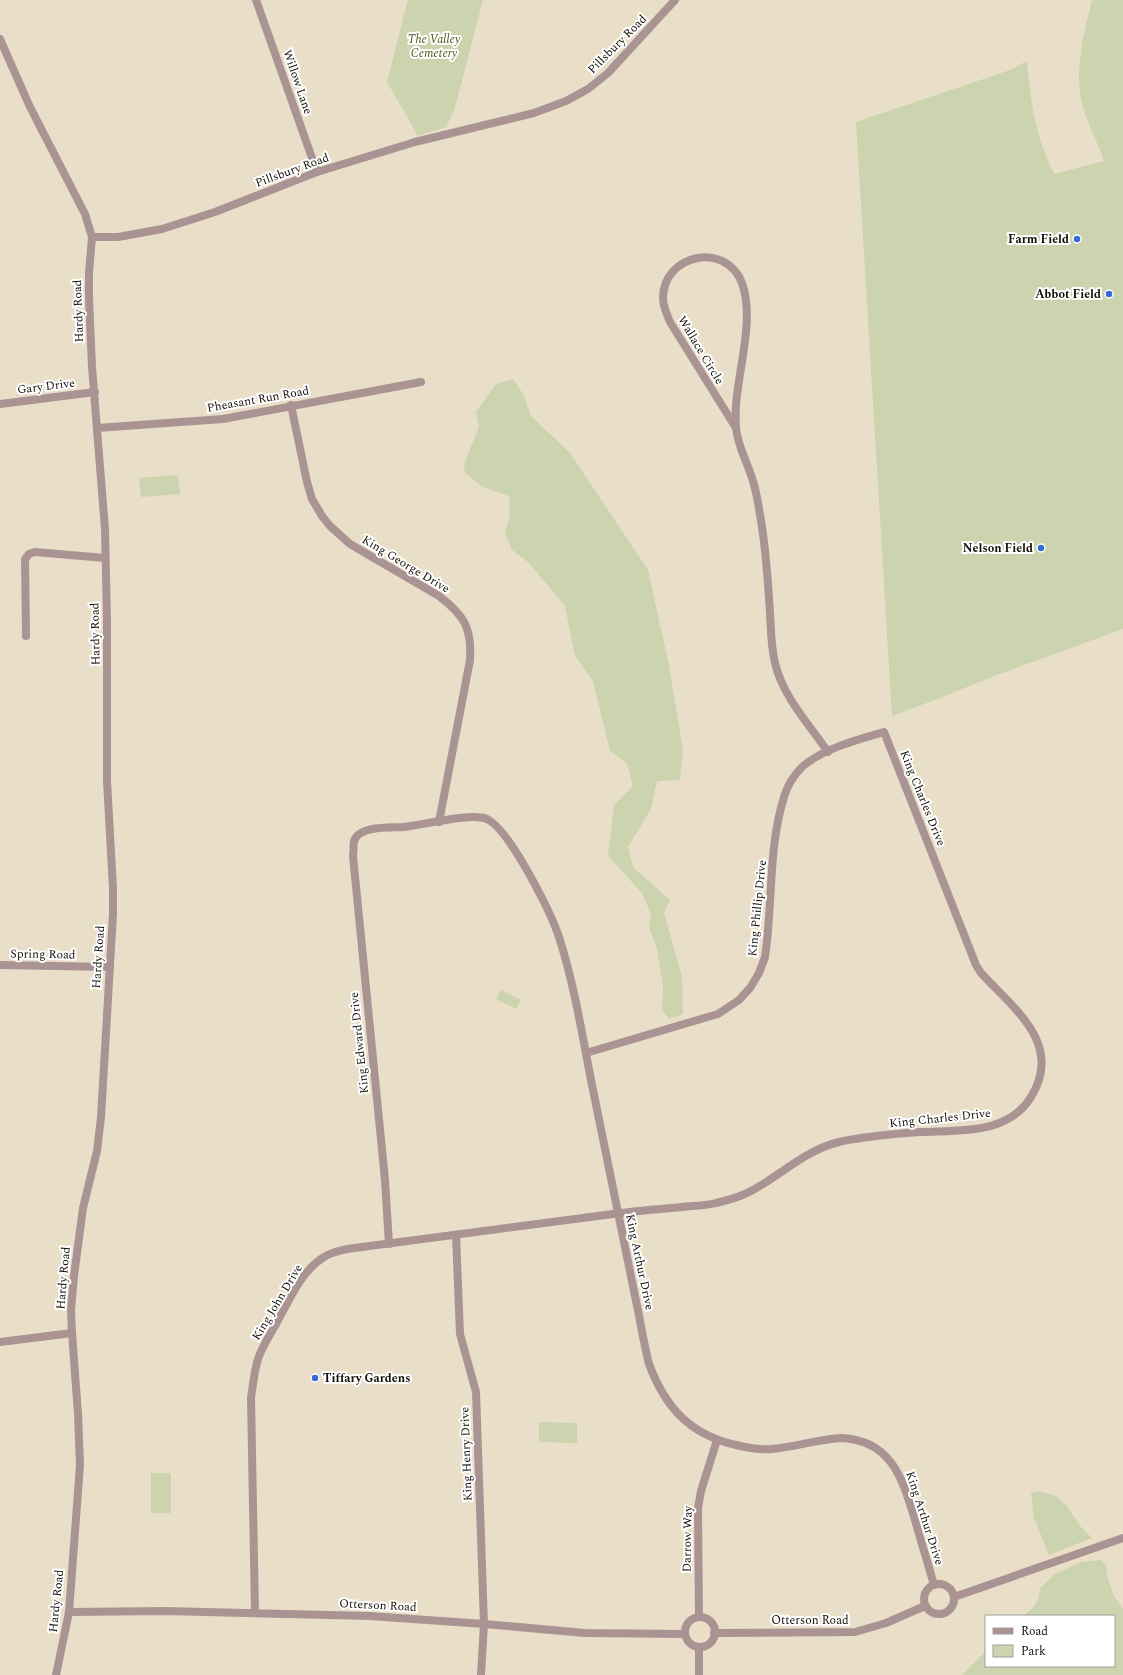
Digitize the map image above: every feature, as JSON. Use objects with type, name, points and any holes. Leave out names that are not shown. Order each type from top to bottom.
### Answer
[{"type":"street","name":"Willow Lane","points":[[256,0],[317,172]]},
{"type":"street","name":"Pillsbury Road","points":[[92,237],[118,237],[162,229],[215,212],[317,172],[415,142],[534,113],[566,101],[588,89],[608,73],[675,0]]},
{"type":"street","points":[[0,39],[30,107],[85,214],[92,237]]},
{"type":"street","name":"Hardy Road","points":[[56,1675],[69,1612],[80,1465],[71,1310],[83,1208],[97,1151],[101,1117],[113,888],[108,789],[107,621],[104,558],[105,529],[89,298],[89,273],[92,237]]},
{"type":"street","name":"Wallace Circle","points":[[736,428],[737,401],[746,316],[744,290],[738,275],[726,263],[710,257],[692,259],[684,262],[672,273],[664,289],[664,306],[670,322],[736,428],[756,493],[761,518],[775,663],[788,695],[828,752]]},
{"type":"street","name":"Pheasant Run Road","points":[[97,428],[223,419],[291,405],[421,382]]},
{"type":"street","name":"Gary Drive","points":[[0,404],[95,392]]},
{"type":"street","name":"King George Drive","points":[[291,405],[312,499],[330,526],[350,544],[439,596],[452,606],[463,619],[467,627],[471,643],[470,660],[439,822]]},
{"type":"street","points":[[26,636],[25,559],[29,554],[35,552],[104,558]]},
{"type":"street","name":"King Phillip Drive","points":[[586,1053],[718,1014],[739,1000],[750,988],[759,973],[765,957],[777,832],[784,796],[792,780],[802,767],[816,757],[856,740],[884,732]]},
{"type":"street","name":"King Charles Drive","points":[[618,1214],[714,1204],[738,1198],[754,1190],[812,1152],[835,1143],[878,1136],[962,1130],[996,1125],[1018,1112],[1031,1097],[1037,1085],[1040,1071],[1040,1051],[1036,1038],[1026,1020],[981,973],[976,965],[884,732]]},
{"type":"street","name":"King Arthur Drive","points":[[355,840],[361,833],[369,829],[480,817],[495,824],[506,838],[537,888],[558,935],[569,976],[586,1053],[645,1347],[655,1380],[668,1402],[685,1422],[717,1440],[746,1448],[763,1449],[842,1438],[851,1438],[873,1446],[890,1459],[902,1481],[934,1585]]},
{"type":"street","name":"King Edward Drive","points":[[355,840],[353,856],[385,1180],[389,1244]]},
{"type":"street","name":"Spring Road","points":[[0,965],[110,967]]},
{"type":"street","name":"King John Drive","points":[[256,1613],[251,1398],[254,1373],[259,1356],[292,1296],[310,1268],[330,1253],[347,1249],[618,1214]]},
{"type":"street","name":"King Henry Drive","points":[[456,1235],[460,1334],[476,1392],[484,1624],[481,1675]]},
{"type":"street","points":[[0,1342],[72,1333]]},
{"type":"street","name":"Darrow Way","points":[[699,1617],[698,1508],[701,1491],[717,1440]]},
{"type":"street","points":[[954,1597],[1123,1538]]},
{"type":"street","points":[[934,1585],[943,1585],[947,1587],[950,1589],[954,1597],[952,1606],[945,1613],[932,1613],[925,1606],[925,1593],[934,1585]]},
{"type":"street","name":"Otterson Road","points":[[714,1633],[855,1632],[886,1623],[925,1606]]},
{"type":"street","name":"Otterson Road","points":[[69,1612],[256,1613],[370,1616],[598,1633],[685,1634]]},
{"type":"street","points":[[699,1617],[710,1622],[714,1633],[710,1643],[699,1647],[690,1643],[685,1634],[687,1624],[692,1619],[699,1617]]},
{"type":"street","points":[[699,1647],[700,1675]]},
{"type":"green space","name":"The Valley Cemetery","points":[[408,0],[483,0],[454,111],[446,127],[418,136],[387,82]]},
{"type":"green space","points":[[1092,0],[1123,0],[1123,629],[994,676],[892,716],[856,122],[1010,70],[1027,61],[1032,106],[1038,132],[1054,174],[1104,161],[1084,111],[1079,78],[1081,51]]},
{"type":"green space","points":[[513,379],[523,394],[531,416],[570,453],[648,570],[669,665],[683,750],[680,780],[657,781],[651,809],[628,847],[633,867],[670,900],[664,913],[682,977],[683,1014],[669,1019],[662,1009],[663,986],[657,949],[649,927],[651,914],[642,893],[608,856],[614,805],[633,786],[627,763],[610,751],[593,681],[575,656],[565,606],[528,562],[512,550],[505,533],[510,515],[509,496],[483,487],[465,473],[464,464],[479,427],[476,412],[496,384]]},
{"type":"green space","points":[[178,475],[180,494],[141,497],[139,478]]},
{"type":"green space","points":[[501,990],[521,1000],[516,1009],[496,999]]},
{"type":"green space","points":[[539,1422],[577,1423],[577,1443],[539,1442]]},
{"type":"green space","points":[[151,1473],[171,1473],[171,1513],[151,1513]]},
{"type":"green space","points":[[1037,1491],[1054,1495],[1067,1506],[1080,1526],[1092,1538],[1049,1555],[1034,1518],[1031,1493]]},
{"type":"green space","points":[[1101,1560],[1106,1564],[1108,1579],[1114,1596],[1123,1609],[1123,1675],[962,1675],[985,1652],[985,1667],[1115,1667],[1115,1615],[1024,1615],[1032,1609],[1039,1598],[1040,1588],[1055,1574],[1081,1562]]},
{"type":"place","name":"Farm Field","points":[[1077,239]]},
{"type":"place","name":"Abbot Field","points":[[1109,294]]},
{"type":"place","name":"Nelson Field","points":[[1041,548]]},
{"type":"place","name":"Tiffary Gardens","points":[[315,1378]]}]
